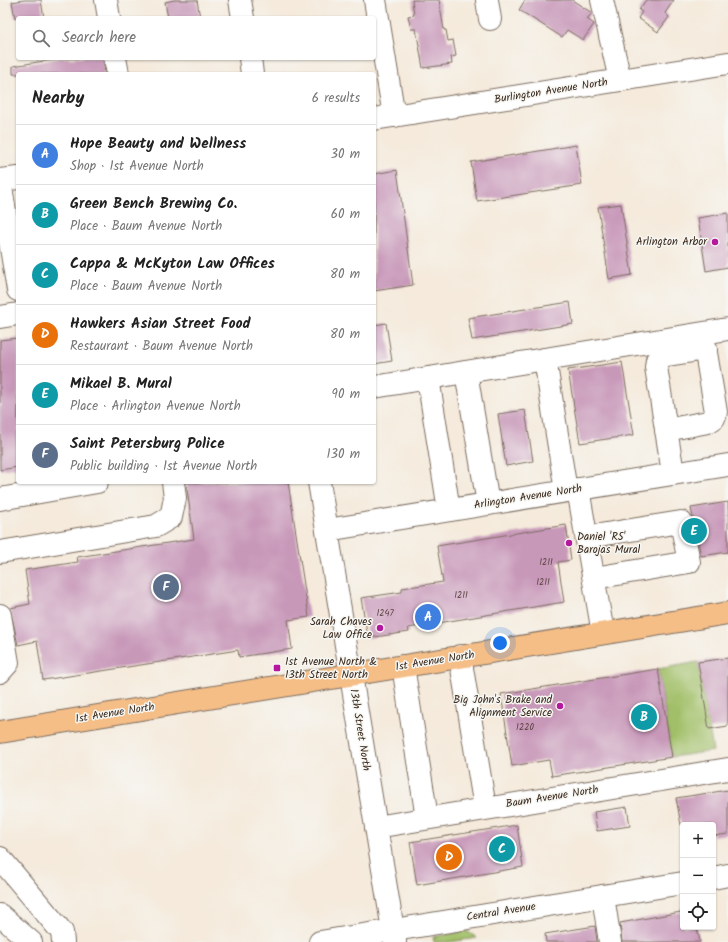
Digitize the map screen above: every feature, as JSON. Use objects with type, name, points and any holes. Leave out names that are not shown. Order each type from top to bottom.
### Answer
[{"type":"main road","name":"1st Avenue North","points":[[0,732],[728,613]]},
{"type":"street","points":[[106,0],[109,16]]},
{"type":"street","points":[[240,0],[243,16]]},
{"type":"street","points":[[375,0],[384,118]]},
{"type":"street","points":[[602,0],[620,80]]},
{"type":"street","points":[[115,60],[118,72]]},
{"type":"street","points":[[250,60],[252,72]]},
{"type":"street","name":"Burlington Avenue North","points":[[384,118],[728,63]]},
{"type":"street","points":[[16,178],[0,181],[16,278]]},
{"type":"street","points":[[0,317],[16,314]]},
{"type":"street","points":[[673,473],[656,367],[657,360],[661,356],[704,341],[728,329]]},
{"type":"street","points":[[376,387],[545,359],[704,341]]},
{"type":"street","points":[[666,430],[708,422],[714,418],[716,412],[704,341]]},
{"type":"street","points":[[545,359],[572,490],[587,537],[603,633]]},
{"type":"street","points":[[466,372],[488,504]]},
{"type":"street","points":[[428,378],[449,510]]},
{"type":"street","name":"Arlington Avenue North","points":[[327,530],[728,465]]},
{"type":"street","points":[[0,499],[86,484]]},
{"type":"street","points":[[0,552],[156,526],[171,517],[175,498],[173,484]]},
{"type":"street","name":"13th Street North","points":[[319,484],[394,936]]},
{"type":"street","points":[[587,537],[681,522],[689,562],[594,578]]},
{"type":"street","points":[[0,615],[8,663],[0,672]]},
{"type":"street","points":[[460,656],[485,808]]},
{"type":"street","points":[[402,666],[427,818]]},
{"type":"street","name":"Baum Avenue North","points":[[376,827],[728,768]]},
{"type":"street","points":[[0,858],[63,937],[38,942]]},
{"type":"street","points":[[716,877],[728,875]]},
{"type":"street","name":"Central Avenue","points":[[320,942],[394,936],[603,896],[680,883]]},
{"type":"street","points":[[603,896],[610,942]]},
{"type":"street","points":[[0,915],[31,942]]},
{"type":"green space","points":[[698,662],[713,751],[672,757],[658,669]]},
{"type":"green space","points":[[467,931],[477,938],[449,942],[434,942],[433,937]]},
{"type":"building","points":[[41,0],[44,16],[16,16],[15,18],[12,2]]},
{"type":"building","points":[[174,0],[197,0],[200,16],[168,16],[165,2]]},
{"type":"building","points":[[412,0],[439,0],[444,30],[446,30],[448,41],[453,40],[456,56],[451,57],[452,64],[423,68],[416,29],[411,29],[408,16],[414,15]]},
{"type":"building","points":[[525,0],[572,0],[592,13],[587,19],[594,24],[583,40],[567,30],[562,37],[519,10]]},
{"type":"building","points":[[646,0],[674,0],[665,13],[669,17],[658,32],[638,18],[642,12],[639,10]]},
{"type":"building","points":[[50,60],[103,60],[105,72],[16,72],[16,74],[13,74],[13,66]]},
{"type":"building","points":[[576,145],[582,185],[477,201],[471,162]]},
{"type":"building","points":[[397,170],[413,285],[376,291],[376,174]]},
{"type":"building","points":[[621,204],[632,275],[609,279],[598,207]]},
{"type":"building","name":"Arlington Arbor","points":[[728,213],[728,267],[706,271],[698,218]]},
{"type":"building","points":[[570,302],[573,324],[472,340],[468,318]]},
{"type":"building","points":[[386,323],[392,361],[376,364],[376,325]]},
{"type":"building","points":[[16,338],[16,467],[0,470],[0,340]]},
{"type":"building","points":[[622,362],[634,435],[580,443],[568,370]]},
{"type":"building","points":[[525,410],[533,461],[506,466],[498,414]]},
{"type":"building","points":[[186,484],[288,484],[309,617],[288,620],[292,649],[239,657],[238,650],[43,680],[37,641],[18,645],[10,608],[30,604],[25,570],[78,562],[77,557],[194,539]]},
{"type":"building","points":[[728,502],[728,552],[701,556],[691,508]]},
{"type":"building","points":[[566,525],[571,560],[558,562],[564,602],[408,628],[409,632],[368,638],[361,598],[402,592],[402,588],[443,582],[437,546]]},
{"type":"building","points":[[728,658],[728,726],[709,729],[698,662]]},
{"type":"building","points":[[658,669],[672,757],[552,776],[549,760],[512,766],[501,694]]},
{"type":"building","points":[[728,790],[728,834],[716,836],[716,822],[680,822],[676,798]]},
{"type":"building","points":[[627,807],[630,826],[597,831],[594,812]]},
{"type":"building","points":[[517,825],[523,867],[417,885],[410,842]]},
{"type":"building","points":[[680,912],[680,930],[698,930],[700,942],[622,942],[620,923]]},
{"type":"building","points":[[595,926],[597,942],[546,942],[545,934]]},
{"type":"place","name":"Arlington Arbor","points":[[715,242]]},
{"type":"place","name":"Mikael B. Mural","points":[[694,531]]},
{"type":"place","name":"Daniel 'R5' Barojas Mural","points":[[569,543]]},
{"type":"place","name":"Saint Petersburg Police","points":[[166,587]]},
{"type":"place","name":"Hope Beauty and Wellness","points":[[428,617]]},
{"type":"place","name":"Sarah Chaves Law Office","points":[[380,628]]},
{"type":"place","name":"1st Avenue North & 13th Street North","points":[[277,668]]},
{"type":"place","name":"Big John's Brake and Alignment Service","points":[[560,706]]},
{"type":"place","name":"Green Bench Brewing Co.","points":[[644,717]]},
{"type":"place","name":"Cappa & McKyton Law Offices","points":[[502,849]]},
{"type":"place","name":"Hawkers Asian Street Food","points":[[449,857]]}]
